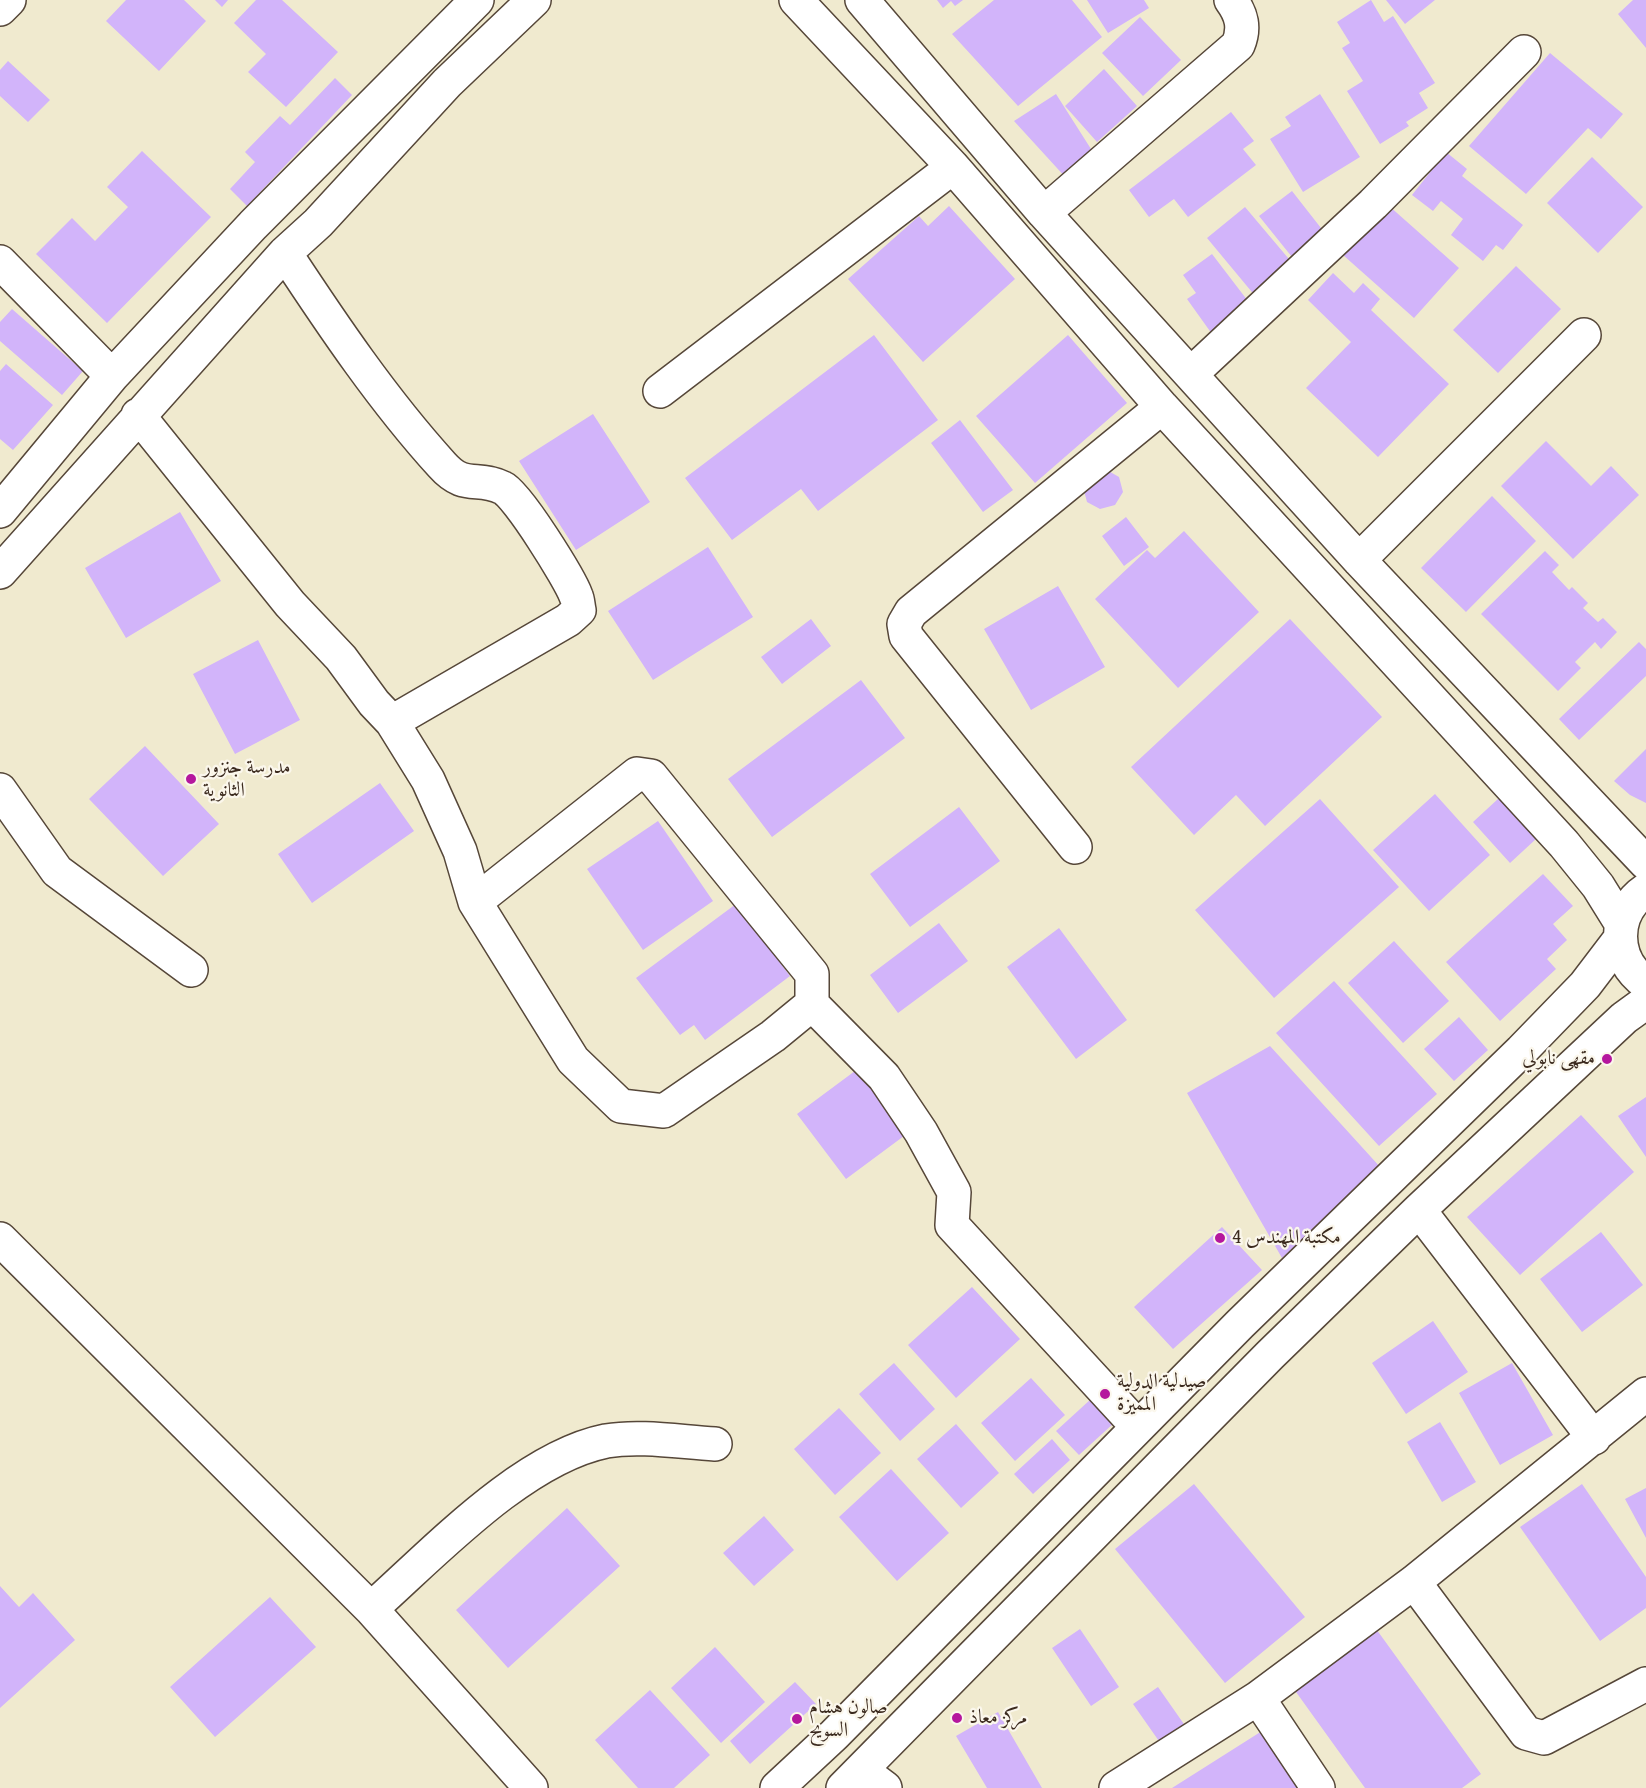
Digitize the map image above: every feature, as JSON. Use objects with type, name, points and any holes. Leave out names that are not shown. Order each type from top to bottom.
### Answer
[{"type":"street","points":[[0,9],[9,0]]},
{"type":"street","points":[[0,511],[111,376],[253,225],[477,0]]},
{"type":"street","points":[[0,572],[285,253],[318,223],[447,84],[534,0]]},
{"type":"street","points":[[796,0],[953,166],[1162,406],[1564,844],[1598,886],[1621,931],[1626,962],[1646,983]]},
{"type":"street","points":[[862,0],[1044,213],[1192,373],[1359,560],[1646,863]]},
{"type":"street","points":[[1044,213],[1238,45],[1243,32],[1239,11],[1231,0]]},
{"type":"street","points":[[1192,373],[1373,204],[1524,52]]},
{"type":"street","points":[[660,391],[953,166]]},
{"type":"street","points":[[285,253],[377,385],[441,464],[461,481],[489,483],[506,488],[548,548],[576,596],[579,610],[568,620],[392,722]]},
{"type":"street","points":[[5,277],[111,376]]},
{"type":"street","points":[[1359,560],[1584,335]]},
{"type":"street","points":[[1075,847],[906,636],[904,624],[911,612],[1162,406]]},
{"type":"street","points":[[138,415],[283,595],[341,658],[374,704],[392,722],[437,800],[460,851],[475,902],[573,1060],[621,1106],[664,1111],[773,1036],[812,1004]]},
{"type":"street","points":[[475,902],[637,774],[651,776],[812,974],[812,1004],[884,1077],[921,1132],[954,1192],[952,1225],[1138,1426]]},
{"type":"street","points":[[0,790],[57,871],[192,970]]},
{"type":"street","points":[[777,1788],[834,1735],[1240,1323],[1521,1051],[1585,985],[1621,931],[1634,900],[1646,890]]},
{"type":"street","points":[[863,1782],[1270,1355],[1419,1210],[1624,1018],[1646,1002]]},
{"type":"street","points":[[1419,1210],[1594,1438]]},
{"type":"street","points":[[0,1239],[371,1610],[531,1788]]},
{"type":"street","points":[[1116,1788],[1258,1698],[1414,1582],[1646,1394]]},
{"type":"street","points":[[371,1610],[493,1499],[564,1456],[606,1441],[639,1440],[715,1444]]},
{"type":"street","points":[[1414,1582],[1526,1733],[1544,1738],[1646,1684]]},
{"type":"street","points":[[1258,1698],[1318,1788]]},
{"type":"building","points":[[126,0],[184,0],[206,21],[159,71],[106,21]]},
{"type":"building","points":[[215,0],[228,0],[222,7]]},
{"type":"building","points":[[256,0],[282,0],[338,52],[286,107],[248,72],[266,54],[234,23]]},
{"type":"building","points":[[937,0],[963,0],[955,6],[951,1],[943,8]]},
{"type":"building","points":[[994,0],[1072,0],[1102,37],[1018,106],[952,34]]},
{"type":"building","points":[[1087,0],[1144,0],[1149,8],[1108,33]]},
{"type":"building","points":[[1371,0],[1384,22],[1393,16],[1435,83],[1419,93],[1428,108],[1406,122],[1409,126],[1380,144],[1347,91],[1363,81],[1342,48],[1350,43],[1337,22]]},
{"type":"building","points":[[1386,0],[1435,0],[1405,24]]},
{"type":"building","points":[[1633,0],[1646,0],[1646,48],[1618,14]]},
{"type":"building","points":[[1140,17],[1181,60],[1143,96],[1102,53]]},
{"type":"building","points":[[1550,53],[1623,114],[1601,139],[1588,128],[1526,194],[1469,146]]},
{"type":"building","points":[[8,61],[50,100],[28,122],[0,96],[0,70]]},
{"type":"building","points":[[1104,69],[1137,106],[1097,142],[1065,106]]},
{"type":"building","points":[[335,78],[352,95],[247,206],[230,189],[255,162],[245,152],[280,116],[290,125]]},
{"type":"building","points":[[1056,94],[1098,160],[1067,179],[1014,121]]},
{"type":"building","points":[[1320,94],[1360,157],[1303,192],[1270,139],[1291,126],[1285,117]]},
{"type":"building","points":[[1231,112],[1254,141],[1243,149],[1256,165],[1188,217],[1174,199],[1149,217],[1129,190]]},
{"type":"building","points":[[142,151],[211,217],[107,323],[36,254],[72,218],[95,241],[128,207],[107,187]]},
{"type":"building","points":[[1446,152],[1467,169],[1462,176],[1523,225],[1503,250],[1496,245],[1483,261],[1451,235],[1463,219],[1441,201],[1433,211],[1412,195]]},
{"type":"building","points":[[1592,157],[1643,207],[1598,253],[1547,203]]},
{"type":"building","points":[[1292,191],[1328,237],[1296,262],[1259,216]]},
{"type":"building","points":[[1388,205],[1459,268],[1414,318],[1343,255]]},
{"type":"building","points":[[949,206],[1015,279],[923,362],[848,279],[919,216],[928,226]]},
{"type":"building","points":[[1245,207],[1294,265],[1256,297],[1207,238]]},
{"type":"building","points":[[1212,254],[1251,305],[1212,334],[1187,299],[1196,293],[1183,275]]},
{"type":"building","points":[[1516,266],[1561,309],[1498,373],[1453,330]]},
{"type":"building","points":[[1333,273],[1354,293],[1363,283],[1380,299],[1371,310],[1449,384],[1378,457],[1306,388],[1351,342],[1308,300]]},
{"type":"building","points":[[12,309],[83,371],[62,395],[0,341],[0,322]]},
{"type":"building","points":[[874,335],[938,420],[818,511],[801,489],[732,540],[685,478]]},
{"type":"building","points":[[1068,335],[1127,403],[1035,483],[976,416]]},
{"type":"building","points":[[6,364],[53,405],[13,450],[0,439],[0,371]]},
{"type":"building","points":[[593,414],[650,502],[576,550],[519,461]]},
{"type":"building","points":[[960,420],[1013,490],[983,512],[931,443]]},
{"type":"building","points":[[1546,441],[1591,486],[1611,466],[1639,495],[1573,559],[1501,486]]},
{"type":"building","points":[[1105,469],[1119,477],[1123,492],[1115,505],[1100,509],[1087,502],[1083,487]]},
{"type":"building","points":[[1492,496],[1536,541],[1466,612],[1421,568]]},
{"type":"building","points":[[180,512],[221,581],[126,638],[85,568]]},
{"type":"building","points":[[1126,517],[1149,547],[1124,566],[1102,536]]},
{"type":"building","points":[[1184,531],[1259,612],[1178,688],[1095,599],[1147,550],[1155,558]]},
{"type":"building","points":[[708,547],[753,617],[653,680],[608,611]]},
{"type":"building","points":[[1545,551],[1559,565],[1552,572],[1569,590],[1572,587],[1588,603],[1583,608],[1598,622],[1603,618],[1617,632],[1601,649],[1595,642],[1575,662],[1581,668],[1558,691],[1481,614]]},
{"type":"building","points":[[1058,586],[1105,667],[1031,710],[984,629]]},
{"type":"building","points":[[811,619],[831,646],[782,684],[761,657]]},
{"type":"building","points":[[1290,619],[1382,717],[1265,826],[1236,795],[1194,835],[1131,767]]},
{"type":"building","points":[[258,640],[300,720],[235,754],[193,674]]},
{"type":"building","points":[[1639,642],[1646,649],[1646,676],[1579,740],[1559,719]]},
{"type":"building","points":[[861,680],[905,738],[772,837],[728,779]]},
{"type":"building","points":[[145,746],[219,824],[163,876],[89,799]]},
{"type":"building","points":[[1646,749],[1646,803],[1630,795],[1614,781]]},
{"type":"building","points":[[380,783],[414,831],[312,903],[278,854]]},
{"type":"building","points":[[1435,794],[1490,855],[1429,911],[1373,850]]},
{"type":"building","points":[[1499,798],[1536,839],[1510,863],[1473,822]]},
{"type":"building","points":[[1320,799],[1399,887],[1274,998],[1195,910]]},
{"type":"building","points":[[959,807],[1000,861],[910,927],[870,874]]},
{"type":"building","points":[[658,821],[713,901],[643,950],[587,869]]},
{"type":"building","points":[[1543,874],[1573,906],[1553,924],[1567,940],[1547,959],[1556,969],[1500,1021],[1446,962]]},
{"type":"building","points":[[736,904],[790,976],[705,1040],[694,1025],[680,1035],[636,978]]},
{"type":"building","points":[[939,923],[968,961],[898,1013],[870,975]]},
{"type":"building","points":[[1059,928],[1127,1020],[1076,1059],[1007,967]]},
{"type":"building","points":[[1394,941],[1449,1001],[1403,1043],[1348,983]]},
{"type":"building","points":[[1334,981],[1437,1094],[1379,1146],[1276,1033]]},
{"type":"building","points":[[1459,1017],[1488,1050],[1454,1081],[1424,1049]]},
{"type":"building","points":[[1270,1046],[1381,1168],[1282,1258],[1187,1093]]},
{"type":"building","points":[[859,1068],[908,1133],[846,1179],[797,1114]]},
{"type":"building","points":[[1646,1097],[1646,1157],[1618,1116]]},
{"type":"building","points":[[1581,1115],[1634,1172],[1520,1275],[1467,1217]]},
{"type":"building","points":[[1222,1227],[1262,1270],[1173,1349],[1134,1307]]},
{"type":"building","points":[[1601,1232],[1643,1285],[1582,1332],[1540,1279]]},
{"type":"building","points":[[972,1287],[1020,1339],[956,1398],[908,1345]]},
{"type":"building","points":[[1433,1321],[1468,1372],[1406,1414],[1372,1363]]},
{"type":"building","points":[[894,1363],[935,1409],[900,1441],[859,1394]]},
{"type":"building","points":[[1512,1363],[1553,1435],[1500,1465],[1459,1393]]},
{"type":"building","points":[[1031,1378],[1065,1415],[1015,1461],[981,1423]]},
{"type":"building","points":[[1091,1399],[1114,1423],[1079,1455],[1056,1431]]},
{"type":"building","points":[[839,1408],[881,1453],[835,1495],[794,1449]]},
{"type":"building","points":[[1440,1422],[1476,1482],[1442,1502],[1407,1442]]},
{"type":"building","points":[[956,1424],[999,1473],[961,1508],[917,1459]]},
{"type":"building","points":[[1052,1439],[1070,1460],[1033,1494],[1014,1474]]},
{"type":"building","points":[[891,1469],[949,1533],[897,1581],[839,1517]]},
{"type":"building","points":[[1194,1484],[1305,1617],[1225,1683],[1115,1549]]},
{"type":"building","points":[[1582,1484],[1646,1577],[1646,1608],[1600,1641],[1520,1527]]},
{"type":"building","points":[[1646,1488],[1646,1538],[1625,1499]]},
{"type":"building","points":[[567,1508],[620,1566],[508,1668],[456,1610]]},
{"type":"building","points":[[764,1516],[794,1550],[754,1586],[723,1553]]},
{"type":"building","points":[[0,1586],[19,1607],[33,1593],[75,1640],[0,1708]]},
{"type":"building","points":[[270,1597],[316,1647],[215,1737],[170,1687]]},
{"type":"building","points":[[1374,1626],[1481,1774],[1462,1788],[1365,1788],[1291,1685]]},
{"type":"building","points":[[1080,1629],[1119,1687],[1091,1706],[1052,1648]]},
{"type":"building","points":[[715,1647],[765,1702],[721,1743],[671,1688]]},
{"type":"building","points":[[795,1682],[816,1704],[750,1764],[730,1741]]},
{"type":"building","points":[[1158,1687],[1186,1727],[1161,1744],[1133,1704]]},
{"type":"building","points":[[650,1690],[710,1755],[674,1788],[638,1788],[595,1740]]},
{"type":"building","points":[[998,1712],[1042,1788],[987,1788],[956,1736]]},
{"type":"building","points":[[1262,1731],[1313,1788],[1172,1788]]},
{"type":"place","name":"مدرسة جنزور الثانوية","points":[[191,779]]},
{"type":"place","name":"مقهى نابولي","points":[[1607,1059]]},
{"type":"place","name":"مكتبة المهندس 4","points":[[1220,1238]]},
{"type":"place","name":"صيدلية الدولية المميزة","points":[[1105,1394]]},
{"type":"place","name":"مركز معاذ","points":[[957,1718]]},
{"type":"place","name":"صالون هشام السويح","points":[[797,1719]]}]
